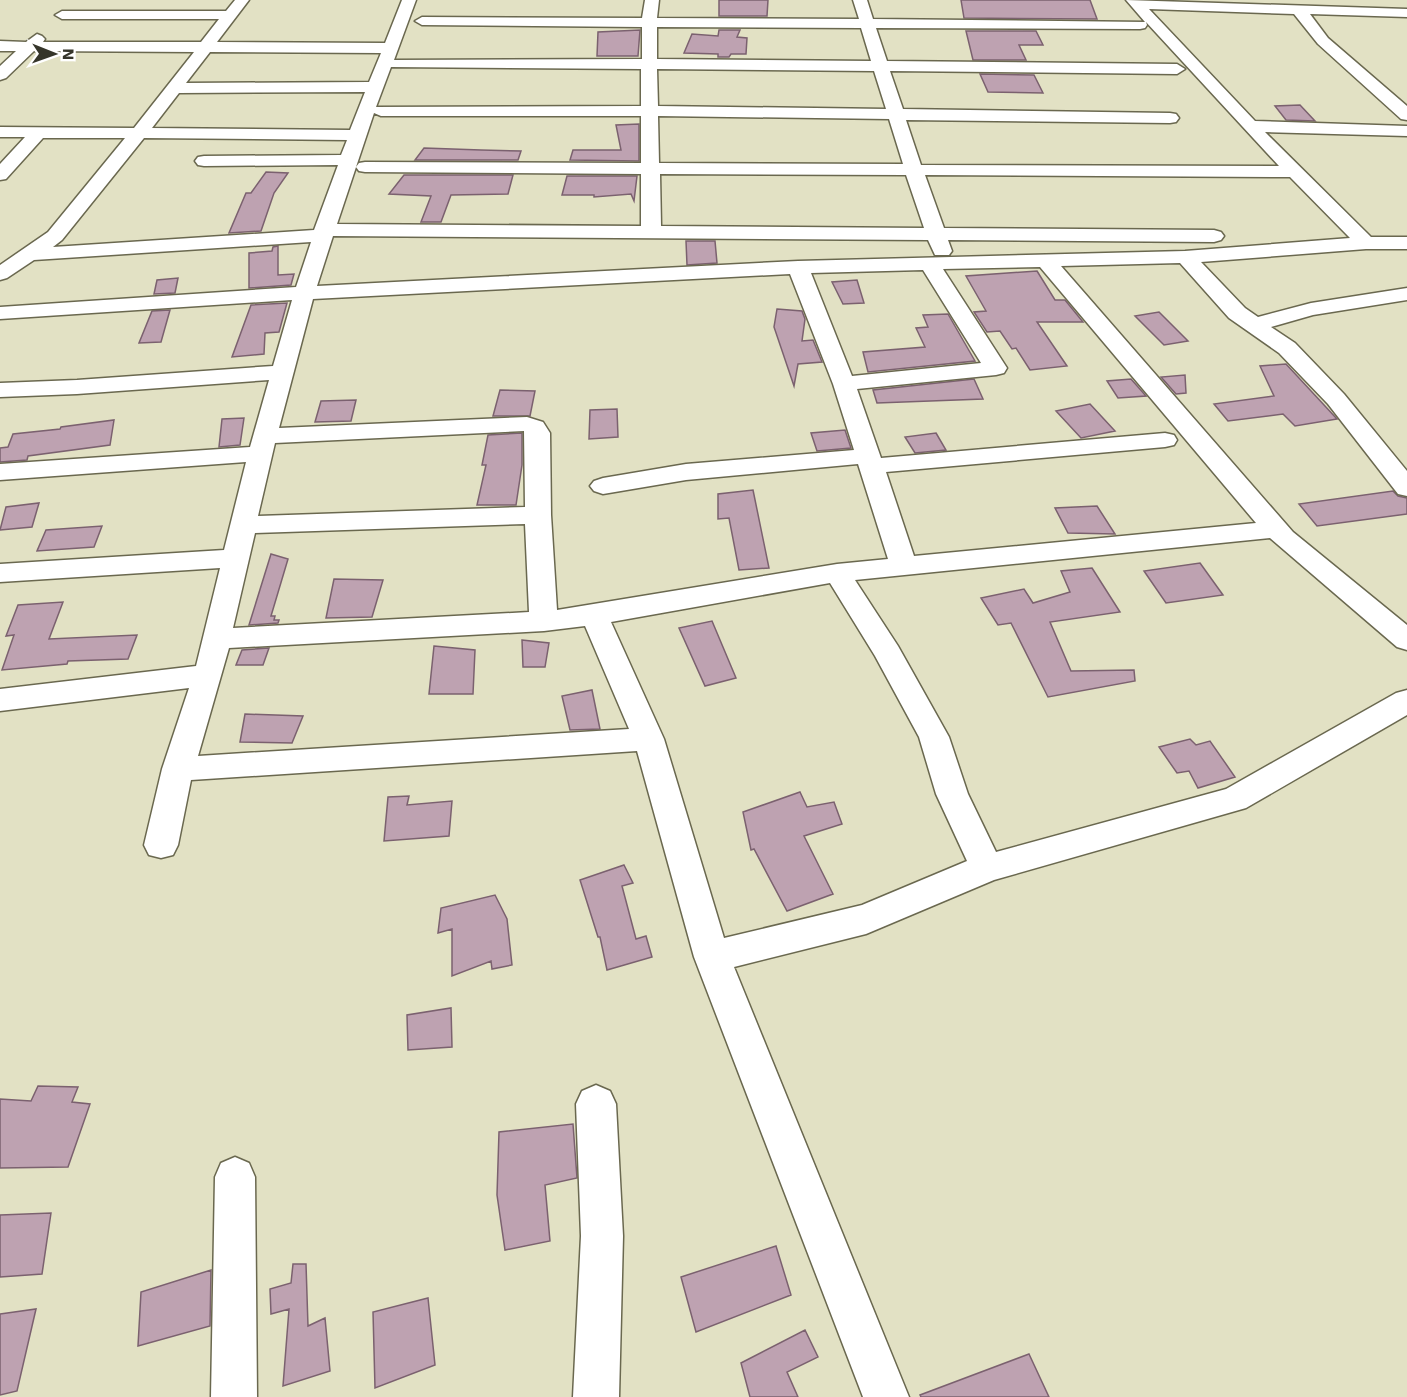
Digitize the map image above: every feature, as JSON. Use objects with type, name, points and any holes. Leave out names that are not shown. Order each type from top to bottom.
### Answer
[{"type":"street","points":[[0,75],[77,0]]},
{"type":"street","points":[[0,273],[55,236],[139,133],[242,0]]},
{"type":"street","points":[[651,232],[650,22],[652,0]]},
{"type":"street","points":[[843,384],[996,368],[938,263],[934,234],[860,0]]},
{"type":"street","points":[[1135,2],[1407,13]]},
{"type":"street","points":[[1135,2],[1250,126],[1366,243]]},
{"type":"street","points":[[161,845],[178,769],[208,675],[263,445],[304,293],[323,233],[357,164],[357,135],[378,99],[393,56],[415,10],[650,22],[1140,25]]},
{"type":"street","points":[[1299,10],[1323,41],[1407,115]]},
{"type":"street","points":[[54,23],[231,15]]},
{"type":"street","points":[[0,46],[205,48],[650,64],[1177,69]]},
{"type":"street","points":[[174,88],[650,111],[1170,118]]},
{"type":"street","points":[[1250,126],[1407,131]]},
{"type":"street","points":[[0,132],[357,135]]},
{"type":"street","points":[[0,175],[39,132]]},
{"type":"street","points":[[204,161],[914,171],[1295,172]]},
{"type":"street","points":[[30,254],[323,233],[1288,235],[1317,240],[1329,247]]},
{"type":"street","points":[[0,313],[304,293],[798,267],[1185,257],[1366,243],[1407,243]]},
{"type":"street","points":[[1185,257],[1237,313],[1287,348],[1336,399],[1407,488]]},
{"type":"street","points":[[1045,260],[1276,529],[1407,640]]},
{"type":"street","points":[[798,267],[871,461],[904,566]]},
{"type":"street","points":[[1255,325],[1311,309],[1407,294]]},
{"type":"street","points":[[0,390],[77,387],[284,372]]},
{"type":"street","points":[[0,472],[263,445],[527,424],[535,427],[538,433],[538,515],[544,621]]},
{"type":"street","points":[[603,486],[686,472],[1165,440]]},
{"type":"street","points":[[245,525],[538,515]]},
{"type":"street","points":[[217,639],[544,621],[594,615],[837,573],[1276,529]]},
{"type":"street","points":[[0,573],[237,558]]},
{"type":"street","points":[[837,573],[888,653],[934,737],[952,794],[987,868]]},
{"type":"street","points":[[594,615],[649,739],[712,957],[886,1397]]},
{"type":"street","points":[[0,700],[208,675]]},
{"type":"street","points":[[712,957],[866,919],[987,868],[1235,799],[1407,700]]},
{"type":"street","points":[[178,769],[649,739]]},
{"type":"street","points":[[596,1104],[602,1236],[596,1397]]},
{"type":"street","points":[[234,1397],[235,1177]]},
{"type":"building","points":[[719,0],[768,0],[767,16],[719,16]]},
{"type":"building","points":[[961,0],[1090,0],[1097,19],[964,18]]},
{"type":"building","points":[[640,30],[638,56],[597,56],[598,32]]},
{"type":"building","points":[[719,30],[740,30],[737,37],[747,38],[746,54],[718,57],[718,54],[684,53],[692,34],[718,36]]},
{"type":"building","points":[[966,31],[1036,31],[1043,45],[1019,45],[1026,60],[973,60]]},
{"type":"building","points":[[980,74],[1034,75],[1043,93],[988,92]]},
{"type":"building","points":[[1300,105],[1315,121],[1286,120],[1275,106]]},
{"type":"building","points":[[639,124],[639,161],[570,160],[573,150],[621,150],[616,125]]},
{"type":"building","points":[[424,148],[521,151],[518,160],[415,160]]},
{"type":"building","points":[[266,172],[288,173],[274,193],[261,231],[229,233],[246,193],[251,193]]},
{"type":"building","points":[[404,175],[513,175],[508,194],[451,195],[441,222],[421,222],[431,196],[389,194]]},
{"type":"building","points":[[567,176],[637,176],[634,201],[631,194],[594,197],[594,195],[562,195]]},
{"type":"building","points":[[686,241],[715,241],[717,263],[687,265]]},
{"type":"building","points":[[278,246],[278,275],[294,274],[291,285],[249,288],[249,253],[272,251],[273,247]]},
{"type":"building","points":[[1037,271],[1055,300],[1065,300],[1083,322],[1037,322],[1067,366],[1030,370],[1016,348],[1012,349],[1000,331],[987,332],[974,312],[986,311],[966,276]]},
{"type":"building","points":[[178,278],[175,293],[154,294],[157,280]]},
{"type":"building","points":[[857,280],[864,303],[843,304],[832,282]]},
{"type":"building","points":[[287,303],[279,332],[265,333],[264,354],[232,357],[251,305]]},
{"type":"building","points":[[777,309],[802,311],[805,319],[802,341],[813,340],[822,362],[798,364],[794,386],[774,327]]},
{"type":"building","points":[[170,310],[161,342],[139,343],[152,311]]},
{"type":"building","points":[[1159,312],[1188,341],[1164,345],[1135,316]]},
{"type":"building","points":[[948,314],[975,361],[868,372],[863,352],[925,347],[916,328],[928,327],[923,315]]},
{"type":"building","points":[[1286,364],[1337,419],[1295,426],[1283,414],[1228,421],[1214,404],[1274,396],[1260,366]]},
{"type":"building","points":[[1185,375],[1186,393],[1176,394],[1161,377]]},
{"type":"building","points":[[974,379],[983,399],[877,403],[873,390]]},
{"type":"building","points":[[1131,379],[1146,396],[1118,398],[1107,381]]},
{"type":"building","points":[[500,390],[535,391],[530,416],[493,416]]},
{"type":"building","points":[[356,400],[351,421],[315,422],[321,401]]},
{"type":"building","points":[[1090,404],[1115,431],[1081,438],[1056,411]]},
{"type":"building","points":[[617,409],[618,437],[589,439],[590,410]]},
{"type":"building","points":[[244,418],[240,445],[219,447],[222,419]]},
{"type":"building","points":[[114,420],[110,445],[28,456],[27,460],[0,462],[0,448],[8,447],[13,434]]},
{"type":"building","points":[[845,430],[851,448],[817,451],[811,433]]},
{"type":"building","points":[[522,433],[522,465],[516,505],[477,505],[486,465],[482,465],[488,435]]},
{"type":"building","points":[[936,433],[946,450],[915,453],[905,437]]},
{"type":"building","points":[[753,490],[769,568],[739,570],[729,518],[718,519],[718,494]]},
{"type":"building","points":[[1393,491],[1398,496],[1407,498],[1407,514],[1317,526],[1299,504]]},
{"type":"building","points":[[39,503],[32,527],[0,530],[6,507]]},
{"type":"building","points":[[1097,506],[1115,534],[1068,533],[1055,508]]},
{"type":"building","points":[[102,526],[94,547],[37,551],[46,530]]},
{"type":"building","points":[[271,554],[288,559],[271,616],[275,616],[274,620],[279,620],[278,623],[249,625]]},
{"type":"building","points":[[1200,563],[1223,595],[1166,603],[1144,571]]},
{"type":"building","points":[[1092,568],[1120,612],[1050,622],[1071,671],[1134,670],[1135,681],[1048,697],[1011,623],[998,625],[981,598],[1024,589],[1033,603],[1070,592],[1061,571]]},
{"type":"building","points":[[334,579],[383,580],[372,617],[326,618]]},
{"type":"building","points":[[63,602],[49,639],[137,635],[128,659],[68,661],[67,664],[2,670],[14,635],[6,636],[18,605]]},
{"type":"building","points":[[712,621],[736,678],[705,686],[679,628]]},
{"type":"building","points":[[522,640],[549,643],[545,667],[523,667]]},
{"type":"building","points":[[434,646],[475,650],[473,694],[429,694]]},
{"type":"building","points":[[269,648],[263,665],[236,665],[242,650]]},
{"type":"building","points":[[592,690],[600,729],[570,730],[562,696]]},
{"type":"building","points":[[245,714],[303,716],[292,743],[240,742]]},
{"type":"building","points":[[1190,739],[1196,745],[1210,741],[1235,777],[1198,788],[1189,771],[1177,773],[1159,747]]},
{"type":"building","points":[[800,792],[807,807],[834,802],[842,824],[804,836],[833,894],[787,911],[754,849],[751,850],[743,812]]},
{"type":"building","points":[[409,796],[407,805],[452,801],[449,836],[384,841],[388,797]]},
{"type":"building","points":[[624,865],[633,883],[622,886],[636,939],[646,936],[652,957],[607,970],[600,937],[598,937],[580,880]]},
{"type":"building","points":[[495,895],[507,919],[512,965],[492,969],[491,961],[452,976],[452,929],[438,933],[441,908]]},
{"type":"building","points":[[451,1008],[452,1047],[408,1050],[407,1015]]},
{"type":"building","points":[[38,1086],[78,1087],[72,1102],[90,1104],[68,1167],[0,1168],[0,1099],[31,1101]]},
{"type":"building","points":[[573,1124],[577,1178],[545,1185],[550,1241],[505,1250],[497,1195],[499,1132]]},
{"type":"building","points":[[51,1213],[42,1274],[0,1277],[0,1215]]},
{"type":"building","points":[[776,1246],[791,1295],[696,1332],[681,1277]]},
{"type":"building","points":[[293,1264],[306,1264],[308,1326],[325,1318],[330,1371],[283,1386],[289,1309],[271,1314],[270,1289],[291,1283]]},
{"type":"building","points":[[211,1270],[210,1326],[138,1346],[141,1292]]},
{"type":"building","points":[[428,1298],[435,1365],[375,1388],[373,1312]]},
{"type":"building","points":[[36,1309],[17,1391],[0,1395],[0,1314]]},
{"type":"building","points":[[805,1330],[818,1357],[787,1372],[798,1397],[750,1397],[741,1363]]},
{"type":"building","points":[[1029,1354],[1049,1397],[921,1397],[920,1395]]}]
